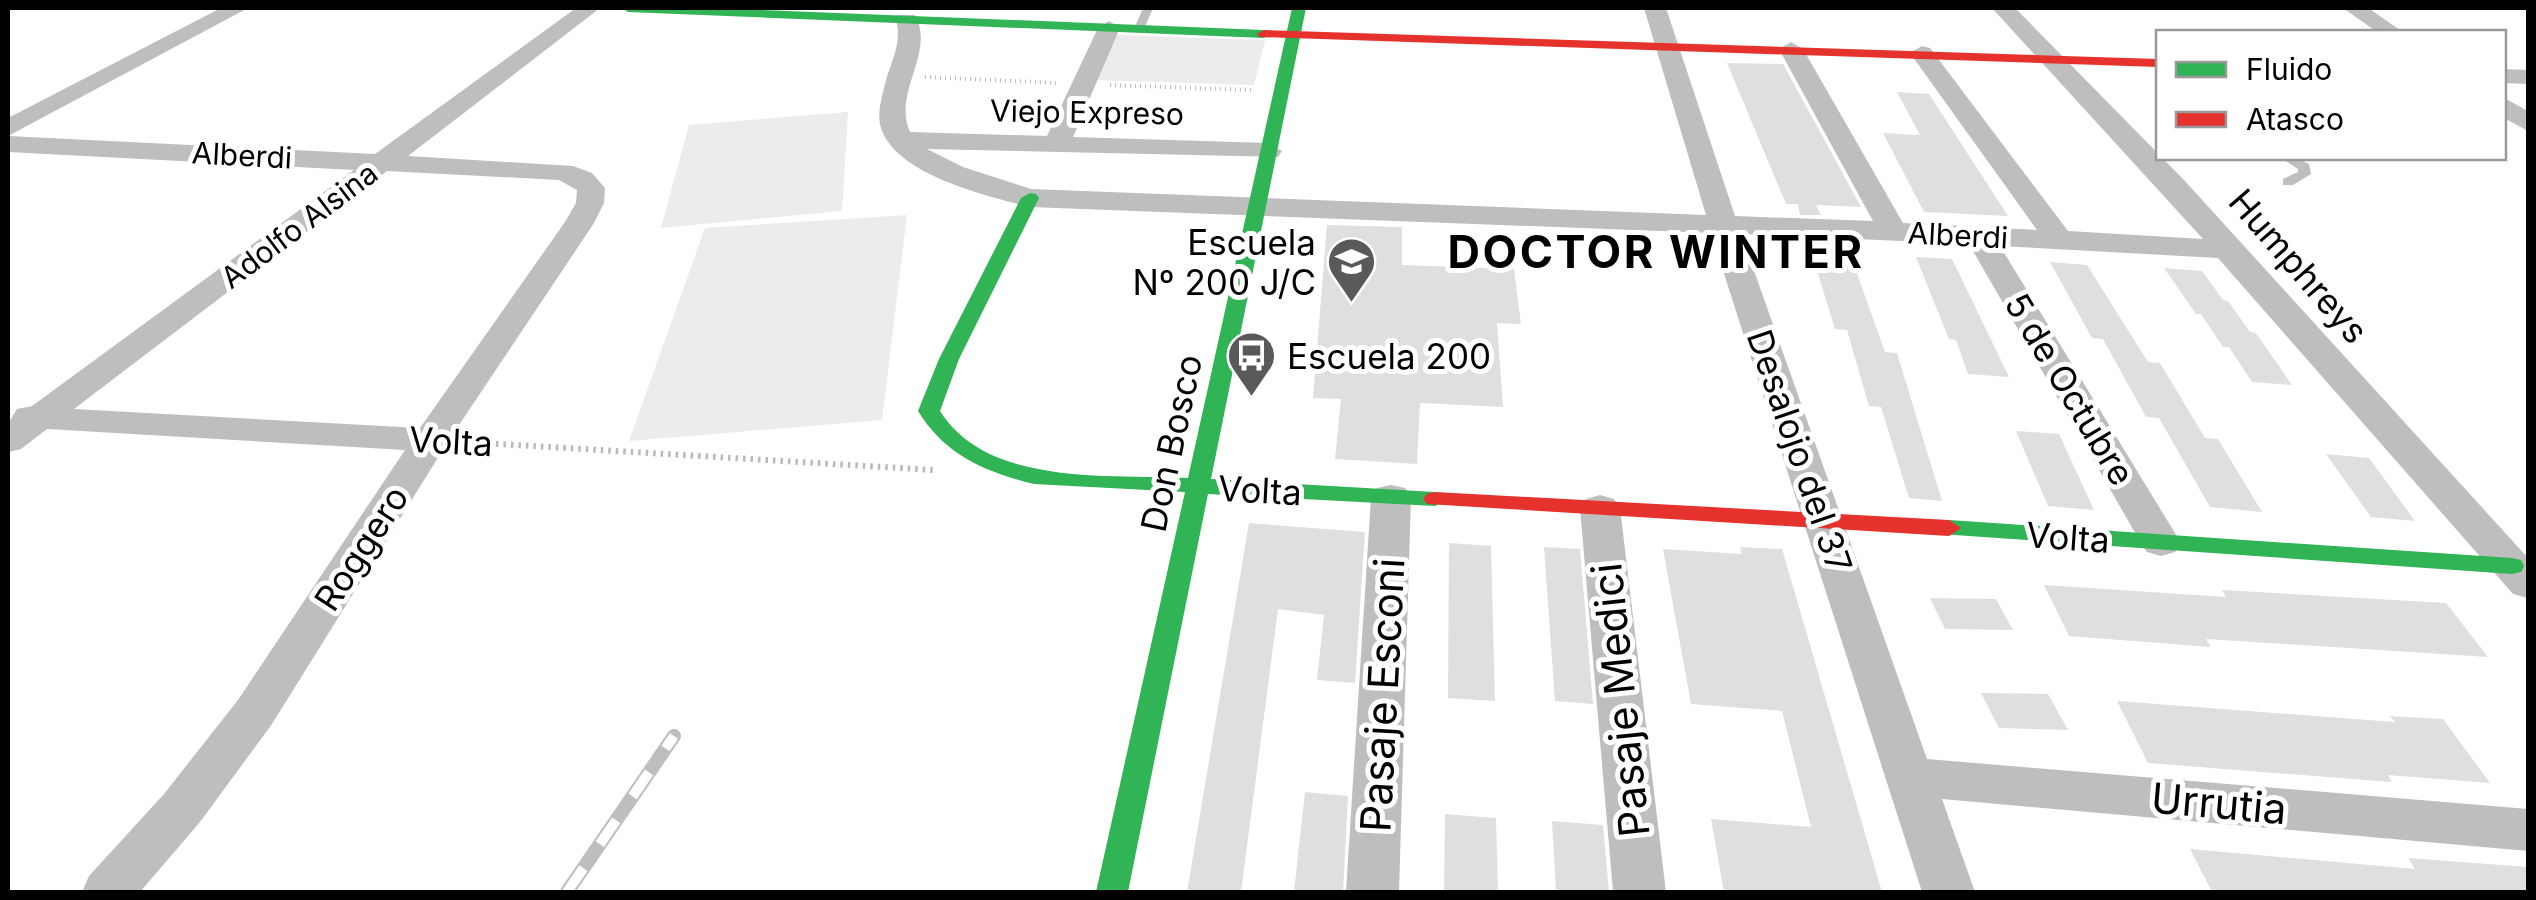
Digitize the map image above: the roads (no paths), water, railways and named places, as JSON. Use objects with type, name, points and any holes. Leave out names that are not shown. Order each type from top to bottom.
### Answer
[{"type":"street","points":[[8,128],[237,8]]},
{"type":"street","name":"Adolfo Alsina","points":[[8,441],[23,417],[384,162],[589,8]]},
{"type":"street","points":[[628,8],[907,20],[940,15],[974,16],[1109,28],[1143,18],[1293,34],[1660,26],[1791,48],[2156,63]]},
{"type":"street","name":"Don Bosco","points":[[1112,892],[1299,8]]},
{"type":"street","name":"Humphreys","points":[[2003,8],[2045,58],[2150,152]]},
{"type":"street","points":[[2354,8],[2389,30]]},
{"type":"street","points":[[907,20],[912,40],[899,76],[893,115],[895,129],[949,175],[1030,198]]},
{"type":"street","name":"Desalojo del 37","points":[[1660,26],[1948,892]]},
{"type":"street","points":[[1057,144],[1109,28]]},
{"type":"street","points":[[1791,48],[1893,231]]},
{"type":"street","points":[[1922,53],[2060,241]]},
{"type":"street","points":[[2506,107],[2528,123]]},
{"type":"street","name":"Viejo Expreso","points":[[904,140],[1268,152]]},
{"type":"street","name":"Alberdi","points":[[8,144],[563,172],[582,178],[591,188]]},
{"type":"street","name":"Humphreys","points":[[2157,160],[2227,249],[2520,575]]},
{"type":"street","name":"Roggero","points":[[108,892],[182,808],[255,712],[430,440],[579,223],[590,203],[591,188]]},
{"type":"street","name":"Alberdi","points":[[1030,198],[1893,231],[2227,249]]},
{"type":"street","name":"Volta","points":[[1030,198],[929,410],[934,425],[947,438],[993,465],[1034,476],[1824,520],[2161,543],[2520,575]]},
{"type":"street","name":"5 de Octubre","points":[[1979,236],[2161,543]]},
{"type":"street","name":"Volta","points":[[23,417],[430,440]]},
{"type":"street","name":"Pasaje Esconi","points":[[1372,892],[1391,497]]},
{"type":"street","name":"Pasaje Medici","points":[[1600,508],[1640,892]]},
{"type":"street","name":"Urrutia","points":[[1910,777],[2528,830]]},
{"type":"lane","points":[[2288,182],[2304,174],[2304,167],[2291,160]]},
{"type":"railway","points":[[567,892],[674,736]]},
{"type":"place","name":"Escuela Nº 200 J/C","points":[[1351,304]]},
{"type":"place","name":"Escuela 200","points":[[1252,398]]},
{"type":"district","name":"DOCTOR WINTER","points":[[1656,251]]}]
